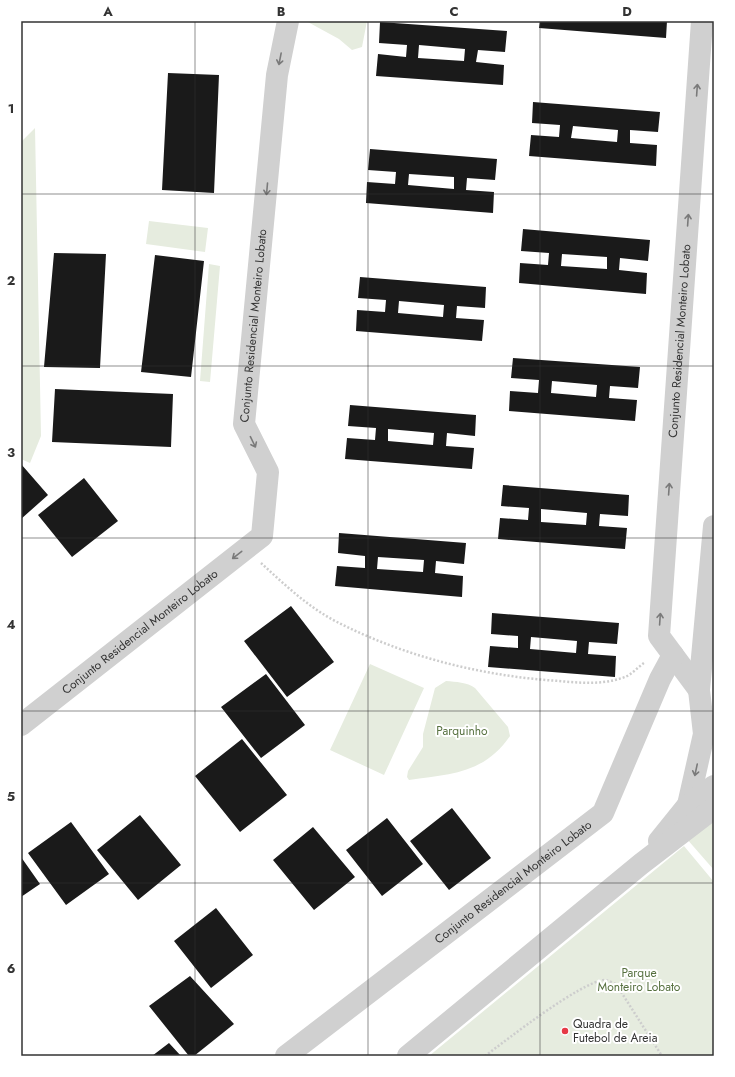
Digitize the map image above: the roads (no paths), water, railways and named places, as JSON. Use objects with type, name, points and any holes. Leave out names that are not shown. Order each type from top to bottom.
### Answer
[{"type":"street","name":"Conjunto Residencial Monteiro Lobato","points":[[21,725],[262,536],[268,472],[244,424],[277,75],[288,21]]},
{"type":"street","name":"Conjunto Residencial Monteiro Lobato","points":[[699,690],[659,636],[702,21]]},
{"type":"street","points":[[714,526],[699,690],[704,734],[714,757]]},
{"type":"street","name":"Conjunto Residencial Monteiro Lobato","points":[[286,1056],[603,813],[660,679],[670,650]]},
{"type":"street","points":[[688,805],[704,734]]},
{"type":"street","points":[[641,864],[688,805],[714,786]]},
{"type":"street","points":[[691,827],[714,802]]},
{"type":"street","points":[[408,1056],[641,864],[714,808]]},
{"type":"place","name":"Quadra de Futebol de Areia","points":[[565,1031]]},
{"type":"park label","name":"Parquinho","points":[[462,731]]},
{"type":"park label","name":"Parque Monteiro Lobato","points":[[639,980]]}]
